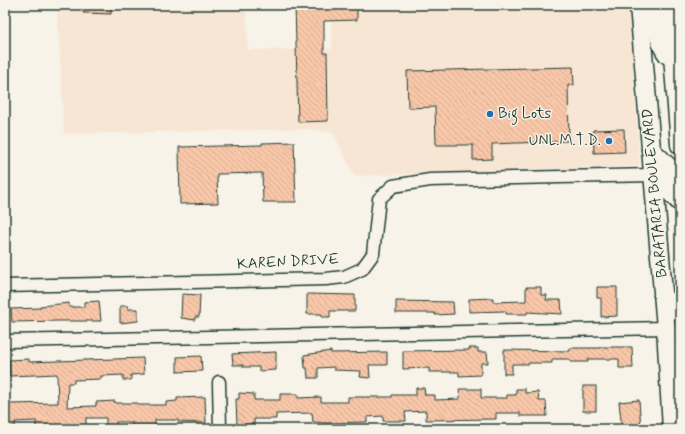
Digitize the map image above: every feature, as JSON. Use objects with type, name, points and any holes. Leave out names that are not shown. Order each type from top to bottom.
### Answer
[{"type":"main road","name":"BARATARIA BOULEVARD","points":[[639,5],[666,328],[672,429]]},
{"type":"main road","points":[[655,5],[659,35],[663,48],[673,59]]},
{"type":"main road","name":"BARATARIA BOULEVARD","points":[[670,5],[680,145]]},
{"type":"main road","points":[[651,150],[680,178]]},
{"type":"main road","points":[[653,175],[680,202]]},
{"type":"main road","points":[[663,296],[680,312]]},
{"type":"main road","points":[[666,328],[680,341]]},
{"type":"street","name":"KAREN DRIVE","points":[[5,286],[326,279],[344,277],[362,269],[373,254],[379,199],[393,186],[430,180],[653,175]]},
{"type":"street","points":[[5,341],[666,328]]},
{"type":"street","points":[[219,382],[220,429]]},
{"type":"shaded area","points":[[57,5],[246,5],[248,50],[332,49],[331,5],[629,5],[640,166],[355,176],[333,133],[308,129],[64,134]]},
{"type":"building","points":[[83,5],[111,5],[111,14],[83,13]]},
{"type":"building","points":[[295,5],[357,5],[357,20],[324,21],[324,53],[327,53],[328,121],[298,122]]},
{"type":"building","points":[[573,67],[574,85],[568,85],[569,141],[492,144],[492,159],[473,160],[473,145],[436,145],[435,107],[408,108],[407,71]]},
{"type":"building","name":"UNL.M.T.D.","points":[[624,129],[625,152],[594,153],[593,130]]},
{"type":"building","points":[[294,142],[296,202],[263,202],[262,173],[217,174],[218,203],[180,204],[179,147],[262,145],[262,143]]},
{"type":"building","points":[[526,287],[541,287],[541,295],[547,295],[546,300],[561,300],[562,314],[527,312],[527,314],[506,314],[506,311],[469,312],[469,299],[493,298],[493,302],[526,301]]},
{"type":"building","points":[[597,287],[617,287],[617,316],[601,317],[601,298],[597,298]]},
{"type":"building","points":[[182,294],[200,295],[199,317],[195,317],[195,320],[181,318]]},
{"type":"building","points":[[307,294],[355,295],[355,311],[330,311],[330,317],[322,317],[322,314],[307,314]]},
{"type":"building","points":[[99,301],[101,321],[12,322],[11,309],[40,308],[40,306],[69,303],[69,307],[84,307],[84,302]]},
{"type":"building","points":[[396,301],[453,302],[454,314],[435,315],[435,313],[396,313]]},
{"type":"building","points":[[120,306],[128,306],[128,309],[138,309],[138,321],[120,323]]},
{"type":"building","points":[[632,347],[633,368],[619,368],[619,359],[588,359],[588,362],[570,362],[570,359],[552,359],[552,363],[512,364],[512,374],[504,374],[504,350],[570,351],[570,348]]},
{"type":"building","points":[[469,348],[478,348],[478,352],[487,352],[488,363],[481,363],[481,375],[459,376],[459,372],[429,372],[429,368],[403,369],[403,351],[469,350]]},
{"type":"building","points":[[331,351],[331,353],[387,352],[387,365],[369,365],[370,378],[360,377],[361,371],[334,370],[334,367],[318,368],[318,378],[308,378],[307,368],[305,368],[304,355]]},
{"type":"building","points":[[276,352],[276,370],[259,371],[259,367],[243,367],[243,365],[233,365],[232,354]]},
{"type":"building","points":[[201,356],[202,371],[177,372],[177,357]]},
{"type":"building","points":[[143,358],[144,374],[131,375],[131,380],[123,380],[123,375],[101,376],[101,379],[74,380],[74,383],[68,383],[67,407],[96,406],[96,402],[115,401],[115,403],[138,403],[138,405],[166,405],[166,402],[177,401],[177,398],[205,397],[206,423],[178,422],[178,420],[155,420],[155,426],[132,426],[132,422],[116,422],[116,427],[106,427],[106,418],[86,418],[86,427],[36,429],[36,421],[15,422],[15,429],[5,429],[5,410],[9,410],[9,404],[58,403],[57,374],[10,376],[9,360],[29,359],[29,362]]},
{"type":"building","points":[[583,386],[596,386],[596,411],[583,411]]},
{"type":"building","points":[[416,388],[424,388],[425,395],[435,395],[435,400],[460,399],[459,389],[481,389],[481,398],[507,398],[507,395],[516,395],[516,389],[525,389],[525,393],[538,392],[539,401],[546,401],[547,416],[520,416],[520,413],[496,413],[496,419],[426,420],[426,411],[405,412],[406,421],[383,421],[383,416],[367,417],[367,422],[326,423],[313,422],[312,413],[276,414],[276,419],[254,419],[254,424],[237,425],[236,399],[239,399],[239,393],[254,394],[254,400],[280,400],[280,394],[298,394],[298,398],[321,397],[321,402],[348,402],[348,397],[392,397],[392,395],[416,395]]},
{"type":"building","points":[[639,400],[641,429],[622,429],[619,402]]},
{"type":"place","name":"Big Lots","points":[[490,114]]},
{"type":"place","name":"UNL.M.T.D.","points":[[609,141]]}]
